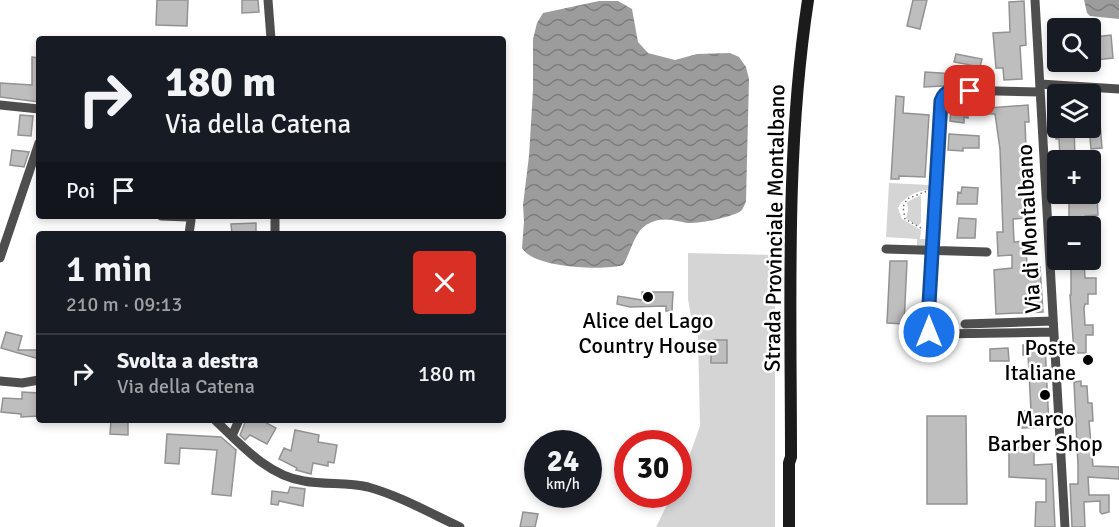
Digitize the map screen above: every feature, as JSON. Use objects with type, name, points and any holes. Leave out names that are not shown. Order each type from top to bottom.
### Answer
[{"type":"main road","name":"Strada Provinciale Montalbano","points":[[789,527],[793,135],[798,72],[808,0]]},
{"type":"main road","name":"Strada Provinciale Montalbano","points":[[791,457],[794,463],[797,527]]},
{"type":"street","points":[[268,0],[271,36]]},
{"type":"street","name":"Via di Montalbano","points":[[1035,0],[1065,527]]},
{"type":"street","points":[[1053,321],[952,334],[934,334],[928,329],[941,101],[945,94],[955,90],[1119,89]]},
{"type":"street","points":[[0,105],[36,109]]},
{"type":"street","points":[[0,258],[34,173]]},
{"type":"street","points":[[886,249],[987,252]]},
{"type":"street","points":[[965,324],[978,329],[1054,332]]},
{"type":"street","points":[[0,381],[36,380]]},
{"type":"street","points":[[218,423],[259,460],[292,478],[368,488],[401,499],[460,527]]},
{"type":"street","points":[[231,436],[238,423]]},
{"type":"path","points":[[921,228],[905,219],[902,209],[907,199],[922,193]]},
{"type":"shaded area","points":[[889,183],[930,185],[929,190],[911,195],[898,208],[902,219],[921,230],[920,239],[926,239],[926,246],[917,246],[917,239],[886,237]]},
{"type":"shaded area","points":[[921,195],[921,223],[917,226],[906,218],[907,202]]},
{"type":"shaded area","points":[[688,253],[775,255],[775,527],[656,527],[666,508],[692,508],[692,449],[700,426],[698,336],[694,335],[688,299]]},
{"type":"water","points":[[1084,0],[1119,0],[1119,19],[1090,16]]},
{"type":"water","points":[[599,1],[618,1],[632,9],[638,42],[648,53],[675,60],[697,54],[730,53],[739,57],[746,67],[749,79],[746,201],[738,213],[716,220],[687,223],[666,219],[651,222],[638,233],[623,265],[585,268],[540,260],[529,255],[522,248],[523,205],[533,90],[533,39],[537,23],[543,13]]},
{"type":"building","points":[[157,0],[188,0],[187,26],[156,25]]},
{"type":"building","points":[[242,0],[258,0],[259,12],[242,13]]},
{"type":"building","points":[[913,0],[927,0],[920,29],[907,26]]},
{"type":"building","points":[[1024,1],[1026,45],[1020,46],[1022,79],[1004,80],[1003,68],[996,68],[993,33],[1010,32],[1009,2]]},
{"type":"building","points":[[1111,35],[1113,58],[1101,59],[1101,36]]},
{"type":"building","points":[[956,54],[982,59],[980,67],[954,62]]},
{"type":"building","points":[[32,57],[36,58],[36,102],[0,97],[0,83],[32,85]]},
{"type":"building","points":[[925,72],[956,74],[956,83],[924,87]]},
{"type":"building","points":[[896,96],[904,97],[903,113],[929,115],[925,177],[899,176],[899,179],[891,179]]},
{"type":"building","points":[[973,100],[982,100],[982,105],[988,105],[988,108],[1028,105],[1029,122],[1025,122],[1026,148],[1022,148],[1027,218],[1013,219],[1014,242],[1026,241],[1027,268],[1040,267],[1043,312],[996,314],[994,270],[1012,268],[1012,255],[998,256],[997,232],[1003,232],[1000,149],[995,114],[968,113],[968,118],[964,117],[964,123],[950,121],[952,101],[973,103]]},
{"type":"building","points":[[20,115],[33,116],[31,136],[18,135]]},
{"type":"building","points":[[949,134],[979,136],[979,148],[963,148],[963,151],[948,150]]},
{"type":"building","points":[[1101,136],[1102,148],[1091,149],[1090,138],[1101,138]]},
{"type":"building","points":[[1074,138],[1075,150],[1060,150],[1059,139],[1056,139]]},
{"type":"building","points":[[12,150],[29,152],[24,167],[10,165]]},
{"type":"building","points":[[962,187],[978,188],[977,204],[957,204],[958,192],[961,193]]},
{"type":"building","points":[[1069,204],[1097,204],[1098,215],[1069,216]]},
{"type":"building","points":[[959,218],[976,219],[975,238],[957,238]]},
{"type":"building","points":[[256,223],[256,231],[232,231],[231,224]]},
{"type":"building","points":[[890,261],[907,261],[904,324],[887,323]]},
{"type":"building","points":[[1071,270],[1085,270],[1085,278],[1096,278],[1096,294],[1088,294],[1088,304],[1085,304],[1084,308],[1085,325],[1093,325],[1093,335],[1086,335],[1086,353],[1074,353]]},
{"type":"building","points":[[642,292],[673,292],[672,311],[666,311],[666,306],[630,307],[617,304],[618,296],[642,300]]},
{"type":"building","points":[[6,332],[22,336],[18,350],[36,350],[36,358],[1,348]]},
{"type":"building","points":[[711,340],[727,340],[727,363],[711,363]]},
{"type":"building","points":[[1045,344],[1049,427],[1022,428],[1021,411],[1031,411],[1028,354],[1023,355],[1023,345]]},
{"type":"building","points":[[1008,348],[1009,361],[990,361],[990,349]]},
{"type":"building","points":[[1081,381],[1081,386],[1087,386],[1088,403],[1092,403],[1093,421],[1089,421],[1093,466],[1119,467],[1119,479],[1088,477],[1089,495],[1109,495],[1109,512],[1102,514],[1100,512],[1100,501],[1084,502],[1085,527],[1072,527],[1070,484],[1078,484],[1074,382]]},
{"type":"building","points":[[22,392],[36,393],[36,416],[21,417],[21,414],[1,412],[3,398],[22,399]]},
{"type":"building","points":[[927,416],[966,416],[967,504],[927,504]]},
{"type":"building","points":[[111,423],[128,423],[128,435],[110,434]]},
{"type":"building","points":[[245,423],[267,423],[276,428],[267,444],[250,435],[245,440],[240,435]]},
{"type":"building","points":[[295,430],[319,435],[318,442],[337,445],[334,463],[328,462],[328,466],[313,463],[311,474],[296,470],[297,468],[279,459],[284,448],[291,451]]},
{"type":"building","points":[[167,434],[221,437],[236,450],[231,496],[212,494],[217,450],[180,448],[179,464],[165,463]]},
{"type":"building","points":[[1009,447],[1034,448],[1034,465],[1052,464],[1055,527],[1035,527],[1036,502],[1046,502],[1046,479],[1009,477]]},
{"type":"building","points":[[290,487],[305,489],[303,506],[279,501],[278,505],[271,504],[272,491],[288,493]]},
{"type":"building","points":[[523,512],[538,514],[535,527],[520,527]]},
{"type":"place","name":"Alice del Lago Country House","points":[[648,297]]},
{"type":"place","name":"Poste Italiane","points":[[1088,360]]},
{"type":"place","name":"Marco Barber Shop","points":[[1045,395]]},
{"type":"route","points":[[929,332],[941,101],[947,92],[970,91]]}]
